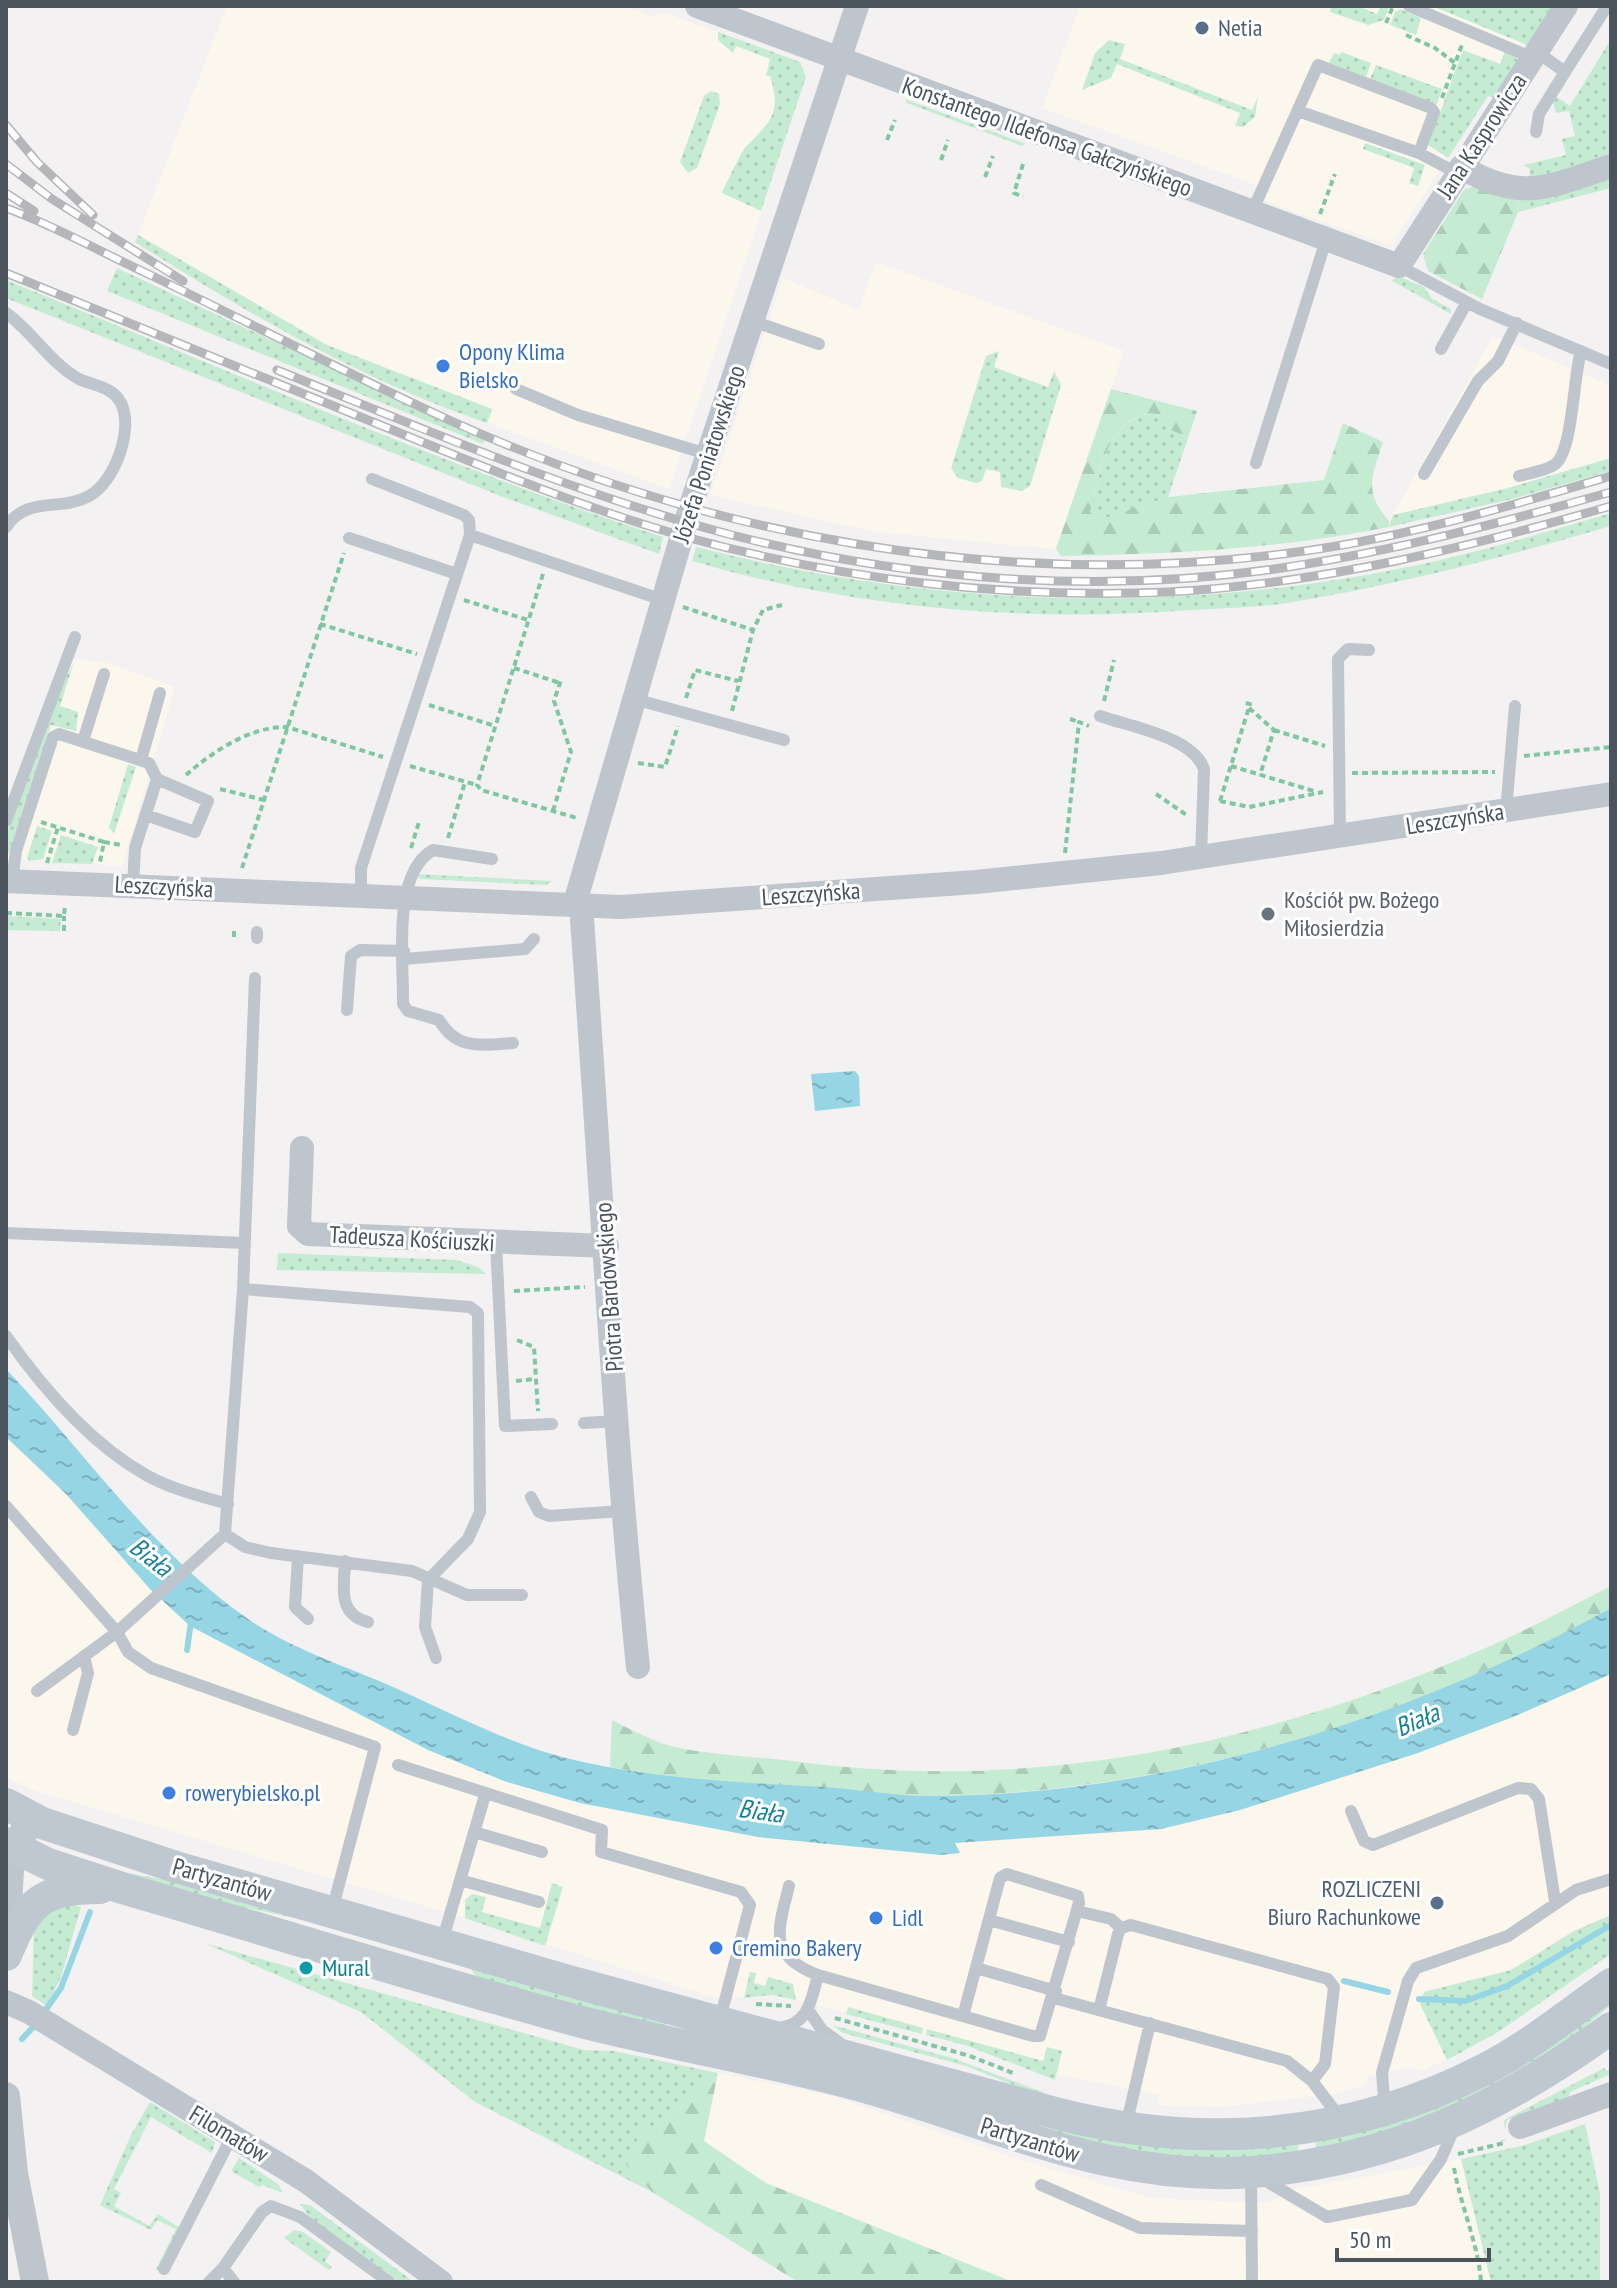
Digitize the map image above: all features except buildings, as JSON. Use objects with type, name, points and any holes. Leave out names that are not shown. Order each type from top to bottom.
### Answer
[{"type":"main road","name":"Partyzantów","points":[[18,1810],[107,1846],[442,1945],[726,2024],[1126,2129],[1193,2135],[1266,2134],[1343,2121],[1385,2109],[1487,2068],[1611,1984]]},
{"type":"main road","name":"Partyzantów","points":[[11,1846],[48,1864],[122,1888],[432,1979],[619,2031],[874,2089],[1102,2162],[1172,2172],[1251,2172],[1350,2157],[1415,2139],[1457,2122],[1535,2081],[1611,2028]]},
{"type":"main road","points":[[6,1955],[24,1915],[42,1897],[67,1889],[122,1888]]},
{"type":"street","name":"Konstantego Ildefonsa Gałczyńskiego","points":[[697,6],[1252,212],[1321,232],[1399,266]]},
{"type":"street","name":"Józefa Poniatowskiego","points":[[577,906],[634,699],[669,602],[707,454],[857,6]]},
{"type":"street","name":"Jana Kasprowicza","points":[[1399,266],[1566,6]]},
{"type":"street","points":[[1459,170],[1496,184],[1524,190],[1611,166]]},
{"type":"street","name":"Leszczyńska","points":[[9,881],[621,907],[976,882],[1201,857],[1611,794]]},
{"type":"street","name":"Piotra Bardowskiego","points":[[577,906],[607,1246],[622,1511],[638,1667]]},
{"type":"street","name":"Tadeusza Kościuszki","points":[[302,1148],[299,1226],[303,1232],[607,1246]]},
{"type":"street","points":[[6,1944],[11,1846],[18,1810]]},
{"type":"street","points":[[432,1979],[442,1945]]},
{"type":"street","name":"Filomatów","points":[[6,2002],[58,2029],[306,2181],[441,2282]]},
{"type":"street","points":[[1520,2127],[1611,2094]]},
{"type":"street","points":[[6,2096],[14,2173],[35,2282]]},
{"type":"lane","points":[[1409,6],[1535,55],[1565,72]]},
{"type":"lane","points":[[1536,132],[1539,114],[1607,6]]},
{"type":"lane","points":[[1252,212],[1318,65],[1426,105],[1434,112],[1419,153]]},
{"type":"lane","points":[[1298,111],[1459,170]]},
{"type":"lane","points":[[1256,463],[1321,232]]},
{"type":"lane","points":[[1399,266],[1467,302],[1611,364]]},
{"type":"lane","points":[[1441,349],[1467,302]]},
{"type":"lane","points":[[6,313],[23,325],[64,368],[80,379],[112,392],[121,402],[126,420],[113,465],[91,495],[67,503],[37,504],[22,511],[6,527]]},
{"type":"lane","points":[[752,321],[819,344]]},
{"type":"lane","points":[[1424,474],[1478,381],[1498,361],[1517,323]]},
{"type":"lane","points":[[1519,476],[1553,466],[1566,453],[1571,395],[1581,351]]},
{"type":"lane","points":[[516,389],[578,415],[707,454]]},
{"type":"lane","points":[[361,897],[361,868],[470,535],[469,520],[464,515],[372,479]]},
{"type":"lane","points":[[470,535],[669,602]]},
{"type":"lane","points":[[349,538],[457,574]]},
{"type":"lane","points":[[6,821],[75,637]]},
{"type":"lane","points":[[1340,837],[1338,659],[1348,649],[1369,650]]},
{"type":"lane","points":[[83,741],[104,674]]},
{"type":"lane","points":[[141,760],[160,693]]},
{"type":"lane","points":[[634,699],[784,740]]},
{"type":"lane","points":[[1506,811],[1515,706]]},
{"type":"lane","points":[[1100,716],[1186,745],[1200,757],[1204,769],[1201,857]]},
{"type":"lane","points":[[9,881],[53,737],[59,734],[141,760],[155,769],[157,779],[135,848],[133,886]]},
{"type":"lane","points":[[146,815],[195,832],[207,798],[157,779]]},
{"type":"lane","points":[[492,859],[433,850],[416,863],[405,899],[403,1004],[408,1011],[439,1020],[450,1036],[470,1046],[513,1043]]},
{"type":"lane","points":[[347,1010],[351,956],[355,952],[404,955],[525,949],[534,939]]},
{"type":"lane","points":[[37,1691],[117,1632],[225,1534],[243,1289],[255,978]]},
{"type":"lane","points":[[6,1233],[245,1243]]},
{"type":"lane","points":[[496,1243],[495,1278],[505,1426],[545,1425]]},
{"type":"lane","points":[[243,1289],[470,1307],[478,1313],[480,1512],[468,1539],[428,1580],[425,1627],[436,1658]]},
{"type":"lane","points":[[6,1336],[91,1434],[114,1453],[145,1475],[177,1490],[228,1504]]},
{"type":"lane","points":[[584,1423],[617,1421]]},
{"type":"lane","points":[[531,1497],[539,1512],[549,1516],[622,1511]]},
{"type":"lane","points":[[6,1506],[117,1632],[128,1652],[151,1668],[375,1747],[332,1912]]},
{"type":"lane","points":[[225,1534],[245,1547],[412,1571],[467,1595],[522,1595]]},
{"type":"lane","points":[[298,1556],[295,1607],[308,1619]]},
{"type":"lane","points":[[345,1561],[344,1603],[349,1613],[368,1622]]},
{"type":"lane","points":[[73,1730],[88,1673],[84,1656]]},
{"type":"lane","points":[[398,1765],[602,1830],[601,1852],[741,1892],[750,1905],[726,2024],[788,2027],[809,2011],[818,1975]]},
{"type":"lane","points":[[1351,1811],[1364,1841],[1373,1845],[1518,1788],[1531,1789],[1539,1799],[1555,1901]]},
{"type":"lane","points":[[442,1945],[485,1795]]},
{"type":"lane","points":[[474,1832],[542,1852]]},
{"type":"lane","points":[[789,1886],[777,1931],[790,1961],[818,1975],[963,2016],[1040,2036],[1055,1994],[1077,1911],[1078,1896],[1007,1874],[1000,1878],[963,2016]]},
{"type":"lane","points":[[1385,2109],[1382,2073],[1408,1981],[1416,1968],[1508,1936],[1555,1901],[1576,1890],[1611,1879]]},
{"type":"lane","points":[[460,1880],[539,1902]]},
{"type":"lane","points":[[1077,1911],[1111,1919],[1121,1928]]},
{"type":"lane","points":[[989,1920],[1069,1942]]},
{"type":"lane","points":[[1121,1928],[1131,1925],[1328,1979],[1334,1987],[1325,2064],[1312,2081]]},
{"type":"lane","points":[[1099,2010],[1121,1928]]},
{"type":"lane","points":[[976,1968],[1099,2010],[1273,2056],[1297,2067],[1343,2121]]},
{"type":"lane","points":[[809,2011],[836,2041],[883,2066]]},
{"type":"lane","points":[[1126,2129],[1150,2023]]},
{"type":"lane","points":[[1251,2172],[1327,2217],[1412,2200],[1441,2159],[1457,2122]]},
{"type":"lane","points":[[164,2269],[232,2136]]},
{"type":"lane","points":[[1251,2172],[1252,2282]]},
{"type":"lane","points":[[1041,2185],[1140,2228],[1252,2231]]},
{"type":"lane","points":[[209,2282],[223,2268],[262,2212],[271,2206],[300,2217],[389,2282]]},
{"type":"lane","points":[[223,2268],[234,2282]]},
{"type":"path","points":[[1386,23],[1393,6]]},
{"type":"path","points":[[1434,112],[1468,29]]},
{"type":"path","points":[[1406,35],[1435,48],[1455,63]]},
{"type":"path","points":[[887,140],[895,120]]},
{"type":"path","points":[[941,160],[948,140]]},
{"type":"path","points":[[985,177],[993,156]]},
{"type":"path","points":[[1023,164],[1014,193],[1023,197]]},
{"type":"path","points":[[1321,232],[1335,174]]},
{"type":"path","points":[[240,875],[349,538]]},
{"type":"path","points":[[477,785],[547,560]]},
{"type":"path","points":[[450,596],[528,621]]},
{"type":"path","points":[[669,602],[753,630]]},
{"type":"path","points":[[728,725],[753,630],[763,610],[782,605]]},
{"type":"path","points":[[320,624],[430,658]]},
{"type":"path","points":[[1070,719],[1097,729],[1114,660]]},
{"type":"path","points":[[514,668],[560,682],[554,701],[571,752],[553,811]]},
{"type":"path","points":[[628,760],[665,767],[695,670],[738,681]]},
{"type":"path","points":[[416,701],[495,726]]},
{"type":"path","points":[[1216,813],[1247,705],[1274,730],[1338,750]]},
{"type":"path","points":[[1065,856],[1079,722]]},
{"type":"path","points":[[180,788],[196,766],[246,736],[273,726],[287,727],[584,820]]},
{"type":"path","points":[[1260,775],[1274,730]]},
{"type":"path","points":[[1510,754],[1537,757],[1611,747]]},
{"type":"path","points":[[1231,766],[1320,793]]},
{"type":"path","points":[[1220,801],[1249,807],[1320,793],[1330,790],[1329,774],[1508,772]]},
{"type":"path","points":[[445,850],[465,782]]},
{"type":"path","points":[[207,798],[227,789],[264,800]]},
{"type":"path","points":[[1156,794],[1192,818],[1190,826]]},
{"type":"path","points":[[47,824],[104,842],[98,868]]},
{"type":"path","points":[[46,865],[58,827]]},
{"type":"path","points":[[64,916],[64,931]]},
{"type":"path","points":[[495,1278],[503,1281],[504,1291],[587,1287]]},
{"type":"path","points":[[508,1338],[526,1341],[534,1347],[545,1425]]},
{"type":"path","points":[[1455,2155],[1461,2207],[1479,2258],[1481,2282]]},
{"type":"shaded area","points":[[227,6],[625,6],[654,17],[665,13],[800,62],[806,77],[669,489],[487,423],[492,409],[327,345],[138,235]]},
{"type":"shaded area","points":[[1080,6],[1546,6],[1391,246],[1263,200],[1267,189],[1042,108]]},
{"type":"shaded area","points":[[876,262],[1124,351],[1056,549],[875,532],[710,495],[783,278],[859,310]]},
{"type":"shaded area","points":[[1493,336],[1609,385],[1611,458],[1504,489],[1393,515]]},
{"type":"shaded area","points":[[73,659],[109,663],[175,687],[122,866],[6,858],[6,837],[55,699]]},
{"type":"shaded area","points":[[6,1437],[66,1494],[150,1589],[190,1626],[504,1781],[580,1803],[758,1837],[959,1852],[954,1843],[1161,1829],[1240,1810],[1418,1753],[1611,1674],[1611,1915],[1574,1931],[1511,1970],[1424,1992],[1420,2004],[1447,2060],[1420,2071],[1411,2067],[1369,2076],[1366,2085],[1333,2094],[1221,2107],[1159,2105],[1159,2095],[1057,2074],[1055,2080],[965,2045],[783,1996],[716,1998],[465,1918],[36,1791],[6,1777]]},
{"type":"shaded area","points":[[718,2073],[833,2096],[1014,2158],[1151,2198],[1266,2203],[1296,2189],[1461,2159],[1491,2282],[1014,2282],[766,2183],[703,2141]]},
{"type":"green space","points":[[1332,6],[1358,6],[1377,14],[1381,6],[1389,6],[1384,20],[1368,25],[1330,12]]},
{"type":"green space","points":[[1432,6],[1554,6],[1527,45]]},
{"type":"green space","points":[[1400,9],[1421,18],[1416,35],[1390,25],[1395,12]]},
{"type":"green space","points":[[718,32],[800,62],[806,77],[761,211],[722,193],[744,149],[766,125],[774,110],[774,90],[770,76],[766,76],[770,59],[736,46],[733,53],[718,40]]},
{"type":"green space","points":[[1611,39],[1611,153],[1529,182],[1530,169],[1524,165],[1566,155],[1562,139],[1575,136],[1569,111],[1556,113],[1553,102],[1557,97],[1570,106]]},
{"type":"green space","points":[[1109,40],[1125,44],[1120,59],[1252,110],[1258,96],[1255,117],[1243,127],[1235,126],[1240,113],[1117,64],[1111,78],[1082,90],[1095,53]]},
{"type":"green space","points":[[1463,50],[1500,64],[1505,51],[1515,55],[1519,64],[1496,99],[1488,96],[1448,158],[1428,145]]},
{"type":"green space","points":[[1341,52],[1371,63],[1366,77],[1329,63],[1334,53],[1340,55]]},
{"type":"green space","points":[[1376,65],[1442,89],[1437,104],[1370,79]]},
{"type":"green space","points":[[711,91],[719,94],[720,104],[697,168],[688,173],[680,162],[704,96]]},
{"type":"green space","points":[[905,99],[1026,144],[1022,146],[907,103]]},
{"type":"green space","points":[[1365,143],[1425,165],[1418,186],[1409,183],[1414,168],[1363,149]]},
{"type":"green space","points":[[1611,174],[1611,188],[1518,212],[1519,197]]},
{"type":"green space","points":[[1477,186],[1519,197],[1518,212],[1482,299],[1428,271],[1423,254],[1465,189]]},
{"type":"green space","points":[[138,235],[327,345],[492,409],[487,423],[395,387],[306,343],[135,242]]},
{"type":"green space","points":[[117,268],[485,440],[483,444],[107,291]]},
{"type":"green space","points":[[1397,276],[1424,287],[1432,299],[1451,309],[1451,314],[1392,281]]},
{"type":"green space","points":[[6,280],[415,447],[663,537],[659,554],[498,495],[6,298]]},
{"type":"green space","points":[[999,351],[994,367],[1048,387],[1054,371],[1061,385],[1030,486],[1022,491],[1001,487],[1000,472],[986,469],[982,481],[976,483],[958,478],[951,468],[986,356]]},
{"type":"green space","points":[[1111,389],[1197,411],[1188,438],[1171,430],[1153,413],[1137,417],[1115,436],[1102,465],[1090,512],[1099,520],[1168,497],[1324,480],[1343,423],[1383,442],[1372,483],[1376,501],[1389,521],[1389,527],[1307,541],[1225,549],[1061,556],[1056,549]]},
{"type":"green space","points":[[1153,413],[1171,430],[1188,438],[1168,497],[1099,521],[1090,512],[1108,450],[1125,425],[1137,417]]},
{"type":"green space","points":[[1611,458],[1611,471],[1512,499],[1389,527],[1393,515],[1504,489]]},
{"type":"green space","points":[[1611,513],[1611,526],[1369,588],[1275,605],[1127,614],[1001,613],[876,601],[753,577],[692,561],[696,547],[868,581],[954,592],[1127,598],[1214,594],[1301,585],[1388,571],[1500,545]]},
{"type":"green space","points":[[74,662],[60,706],[78,712],[76,731],[51,725],[13,846],[6,857],[8,833],[20,783],[40,731]]},
{"type":"green space","points":[[128,764],[136,767],[114,834],[109,827]]},
{"type":"green space","points":[[37,826],[52,831],[43,859],[30,861],[27,858]]},
{"type":"green space","points":[[61,835],[98,847],[92,864],[52,863]]},
{"type":"green space","points":[[417,874],[552,881],[546,885],[420,879]]},
{"type":"green space","points":[[6,916],[61,919],[60,931],[6,930]]},
{"type":"green space","points":[[278,1253],[457,1260],[478,1267],[486,1274],[277,1270]]},
{"type":"green space","points":[[1611,1586],[1611,1608],[1532,1649],[1451,1685],[1367,1717],[1282,1744],[1195,1766],[1107,1782],[1018,1792],[916,1796],[689,1779],[610,1767],[612,1720],[661,1743],[690,1750],[881,1770],[970,1771],[1057,1765],[1144,1754],[1230,1736],[1315,1712],[1399,1683],[1497,1643]]},
{"type":"green space","points":[[116,1871],[184,1883],[314,1922],[227,1904]]},
{"type":"green space","points":[[552,1883],[563,1887],[545,1946],[465,1918],[465,1900],[472,1894],[486,1897],[482,1912],[540,1928]]},
{"type":"green space","points":[[71,1904],[81,1907],[61,1977],[47,2006],[32,1996],[34,1927],[40,1917]]},
{"type":"green space","points":[[1611,1915],[1611,1954],[1498,2032],[1447,2060],[1420,2004],[1424,1992],[1511,1970],[1574,1931]]},
{"type":"green space","points":[[204,1943],[584,2050],[614,2051],[718,2073],[667,2118],[640,2133],[627,2166],[652,2192],[475,2102],[361,2012]]},
{"type":"green space","points":[[467,1964],[666,2021],[667,2024],[662,2027],[478,1979]]},
{"type":"green space","points":[[750,1972],[756,1973],[754,1983],[765,1986],[768,1977],[793,1984],[796,2000],[772,1995],[744,1998]]},
{"type":"green space","points":[[1611,2000],[1611,2005],[1567,2042],[1453,2111],[1317,2151],[1315,2141]]},
{"type":"green space","points":[[848,2007],[923,2028],[922,2034],[846,2014]]},
{"type":"green space","points":[[832,2025],[952,2058],[1045,2093],[1034,2093],[966,2066],[843,2033]]},
{"type":"green space","points":[[927,2029],[1043,2061],[1047,2047],[1062,2051],[1055,2080],[965,2045],[926,2035]]},
{"type":"green space","points":[[1604,2068],[1607,2071],[1611,2068],[1611,2074],[1570,2092],[1568,2100],[1507,2120],[1505,2130],[1504,2120]]},
{"type":"green space","points":[[718,2073],[704,2141],[766,2183],[1013,2282],[798,2282],[652,2192],[627,2166],[640,2133],[667,2118]]},
{"type":"green space","points":[[950,2098],[1258,2148],[1298,2145],[1298,2154],[1246,2160],[1112,2150]]},
{"type":"green space","points":[[150,2102],[215,2142],[212,2153],[151,2117],[114,2189],[121,2193],[114,2206],[149,2226],[158,2214],[180,2228],[160,2271],[156,2269],[176,2229],[157,2220],[151,2230],[100,2205],[131,2135]]},
{"type":"green space","points":[[1585,2124],[1600,2193],[1600,2282],[1491,2282],[1461,2159],[1525,2145]]},
{"type":"green space","points":[[239,2158],[278,2184],[283,2193],[262,2185],[259,2187],[231,2171]]},
{"type":"green space","points":[[300,2204],[310,2205],[414,2282],[399,2282],[311,2219]]},
{"type":"green space","points":[[294,2230],[303,2232],[331,2252],[325,2261],[332,2267],[329,2270],[284,2238]]},
{"type":"water","points":[[855,1071],[859,1076],[860,1106],[815,1111],[811,1074]]},
{"type":"water","name":"Biała","points":[[6,1369],[181,1564],[248,1619],[300,1648],[500,1736],[544,1752],[598,1765],[694,1778],[917,1796],[1018,1793],[1106,1782],[1194,1766],[1282,1744],[1368,1717],[1452,1685],[1611,1608],[1611,1674],[1513,1717],[1418,1753],[1240,1810],[1161,1829],[955,1843],[960,1853],[940,1855],[758,1837],[580,1803],[504,1781],[428,1750],[190,1626],[150,1589],[66,1494],[6,1437]]},
{"type":"waterway","points":[[187,1650],[191,1622]]},
{"type":"waterway","points":[[42,2015],[61,1988],[90,1912]]},
{"type":"waterway","points":[[1419,1999],[1465,2001],[1507,1986],[1611,1925]]},
{"type":"waterway","points":[[1344,1981],[1388,1992]]},
{"type":"waterway","points":[[22,2039],[36,2024]]},
{"type":"railway","points":[[6,125],[37,162],[93,215]]},
{"type":"railway","points":[[6,164],[52,199],[183,281]]},
{"type":"railway","points":[[6,193],[34,211]]},
{"type":"railway","points":[[6,208],[58,230],[449,420],[548,461],[649,495],[752,523],[856,544],[962,558],[1068,564],[1175,563],[1282,554],[1407,532],[1611,476]]},
{"type":"railway","points":[[6,273],[563,497],[686,537],[804,565],[864,575],[986,589],[1047,592],[1168,592],[1225,588],[1392,562],[1611,506]]},
{"type":"railway","points":[[277,370],[502,460],[673,519],[799,551],[938,573],[1079,581],[1219,576],[1288,567],[1410,544],[1611,492]]},
{"type":"place","name":"Netia","points":[[1202,28]]},
{"type":"place","name":"Opony Klima Bielsko","points":[[443,366]]},
{"type":"place","name":"Kościół pw. Bożego Miłosierdzia","points":[[1268,914]]},
{"type":"place","name":"rowerybielsko.pl","points":[[169,1793]]},
{"type":"place","name":"ROZLICZENI Biuro Rachunkowe","points":[[1437,1903]]},
{"type":"place","name":"Lidl","points":[[876,1918]]},
{"type":"place","name":"Cremino Bakery","points":[[716,1948]]},
{"type":"place","name":"Mural","points":[[306,1968]]}]
